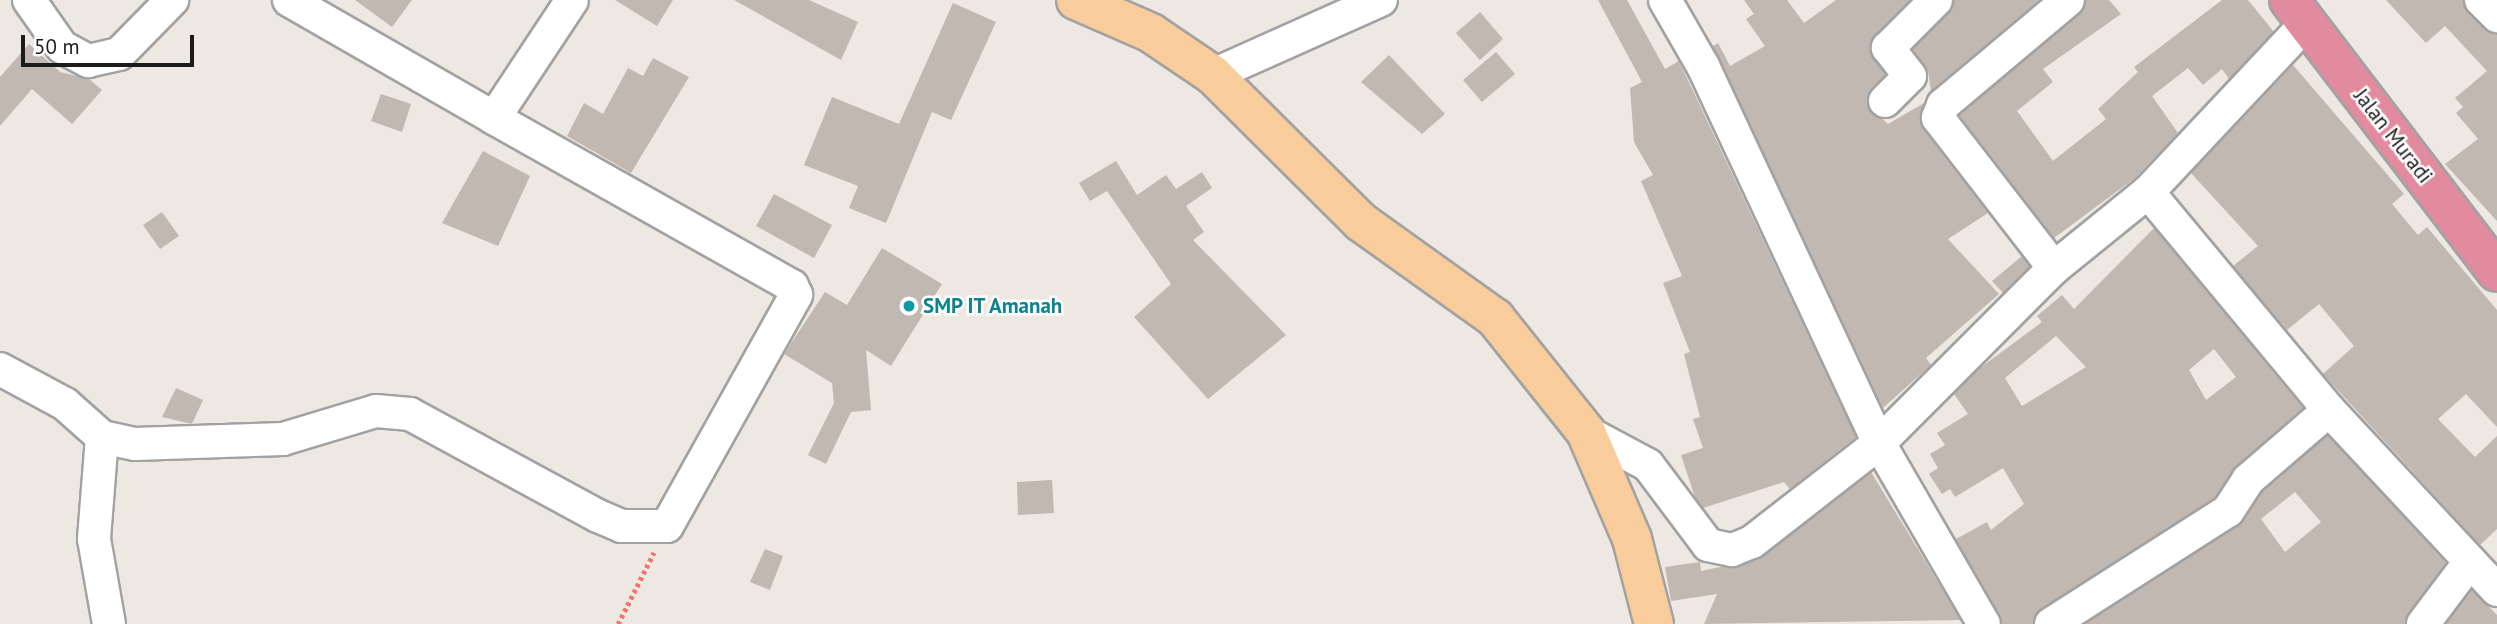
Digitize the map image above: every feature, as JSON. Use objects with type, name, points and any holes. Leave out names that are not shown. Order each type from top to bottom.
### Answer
[{"type":"highway","name":"Jalan Muradi","points":[[2298,12],[2497,272]]},
{"type":"main road","points":[[1076,0],[1151,33],[1213,75],[1361,222],[1494,318],[1586,432],[1632,539],[1654,624]]},
{"type":"street","points":[[29,0],[62,47],[88,61],[118,54],[172,0]]},
{"type":"street","points":[[0,369],[65,404],[102,437],[163,446],[283,439],[376,411],[410,414],[598,516],[621,526],[667,526],[792,311],[792,286],[289,0]]},
{"type":"street","points":[[494,118],[572,0]]},
{"type":"street","points":[[1213,75],[1381,0]]},
{"type":"street","points":[[1665,0],[1703,66],[1879,443],[1984,624]]},
{"type":"street","points":[[1885,101],[1910,76],[1888,48],[1936,0]]},
{"type":"street","points":[[2054,268],[1938,118],[1943,105],[2068,0]]},
{"type":"street","points":[[2481,0],[2497,16]]},
{"type":"street","points":[[1586,432],[1648,465],[1700,537],[1718,550],[1752,542],[1879,443],[2054,268],[2147,192],[2298,12]]},
{"type":"street","points":[[2147,192],[2329,410],[2497,590]]},
{"type":"street","points":[[2051,624],[2228,510],[2248,480],[2329,410]]},
{"type":"street","points":[[102,437],[94,539],[109,624]]},
{"type":"street","points":[[2423,624],[2469,563]]},
{"type":"path","points":[[618,624],[667,526]]},
{"type":"building","points":[[355,0],[412,0],[392,27]]},
{"type":"building","points":[[615,0],[673,0],[657,26]]},
{"type":"building","points":[[734,0],[809,0],[858,22],[841,60]]},
{"type":"building","points":[[1598,0],[1627,0],[1665,69],[1679,61],[1856,437],[1790,489],[1784,482],[1703,508],[1695,497],[1681,455],[1703,448],[1693,419],[1700,417],[1684,354],[1690,352],[1663,283],[1682,276],[1641,181],[1653,175],[1634,142],[1630,88],[1642,82]]},
{"type":"building","points":[[1744,0],[1787,0],[1804,23],[1836,0],[1910,0],[1871,42],[1885,75],[1868,96],[1868,106],[1888,124],[1924,103],[1923,129],[1988,213],[1948,239],[1999,294],[1926,358],[1931,365],[1883,408],[1713,46],[1718,43],[1730,66],[1765,46],[1746,19],[1754,14]]},
{"type":"building","points":[[1954,0],[2039,0],[1931,91],[1928,72],[1913,49]]},
{"type":"building","points":[[2086,0],[2109,0],[2121,14],[2043,69],[2053,82],[2017,111],[2053,161],[2106,119],[2098,109],[2138,72],[2134,67],[2222,0],[2248,0],[2274,32],[2229,79],[2222,69],[2203,85],[2188,68],[2152,96],[2178,133],[2135,178],[2054,238],[1959,115],[2080,14]]},
{"type":"building","points":[[2386,0],[2463,0],[2484,29],[2497,34],[2497,221],[2445,164],[2478,139],[2456,113],[2463,107],[2455,98],[2487,71],[2445,26],[2426,43]]},
{"type":"building","points":[[953,3],[996,22],[951,120],[932,112],[886,223],[849,208],[858,186],[804,165],[832,97],[899,124]]},
{"type":"building","points":[[1480,12],[1503,39],[1480,60],[1456,33]]},
{"type":"building","points":[[29,44],[60,72],[89,79],[102,90],[72,124],[32,89],[0,126],[0,77]]},
{"type":"building","points":[[1496,52],[1515,74],[1482,102],[1463,80]]},
{"type":"building","points":[[1389,55],[1445,114],[1422,134],[1361,82]]},
{"type":"building","points":[[653,58],[689,77],[631,173],[567,136],[584,103],[603,114],[628,68],[643,76]]},
{"type":"building","points":[[2293,65],[2404,194],[2392,204],[2418,235],[2427,227],[2497,310],[2497,427],[2466,394],[2438,419],[2475,457],[2497,436],[2497,529],[2480,545],[2323,374],[2354,346],[2319,304],[2287,330],[2233,266],[2258,246],[2191,173]]},
{"type":"building","points":[[381,94],[411,104],[402,132],[371,121]]},
{"type":"building","points":[[483,151],[530,176],[498,246],[442,223]]},
{"type":"building","points":[[1116,161],[1137,195],[1166,175],[1176,189],[1202,172],[1212,188],[1186,206],[1204,232],[1193,240],[1286,335],[1208,399],[1134,317],[1171,284],[1107,191],[1090,201],[1079,183]]},
{"type":"building","points":[[774,194],[832,225],[814,258],[756,226]]},
{"type":"building","points":[[162,212],[179,236],[160,249],[143,225]]},
{"type":"building","points":[[2154,228],[2303,408],[2236,466],[2215,498],[2041,609],[2033,624],[2002,624],[1956,539],[1987,522],[1991,530],[2024,504],[2003,468],[1955,497],[1950,489],[1942,494],[1929,474],[1938,468],[1930,454],[1945,445],[1937,433],[1968,414],[1954,394],[1980,368],[2042,322],[2037,316],[2062,295],[2074,309]],"holes":[[[2056,336],[2086,367],[2022,406],[2005,378]],[[2214,349],[2236,377],[2206,400],[2189,370]]]},
{"type":"building","points":[[882,248],[942,284],[891,366],[866,350],[871,410],[851,412],[826,464],[808,455],[834,403],[832,383],[784,354],[825,292],[847,305]]},
{"type":"building","points":[[2022,256],[2030,266],[2003,293],[1992,281]]},
{"type":"building","points":[[176,388],[203,400],[192,424],[162,417]]},
{"type":"building","points":[[2328,435],[2446,563],[2405,624],[2085,624],[2238,526],[2262,492]],"holes":[[[2295,492],[2321,522],[2285,552],[2261,519]]]},
{"type":"building","points":[[1871,472],[1961,620],[1704,624],[1717,594],[1671,601],[1665,567],[1700,562],[1701,571],[1759,559]]},
{"type":"building","points":[[1052,480],[1054,513],[1018,515],[1017,482]]},
{"type":"building","points":[[765,549],[783,556],[770,590],[750,582]]},
{"type":"building","points":[[2472,590],[2497,615],[2497,624],[2446,624]]},
{"type":"place","name":"SMP IT Amanah","points":[[909,306]]}]
